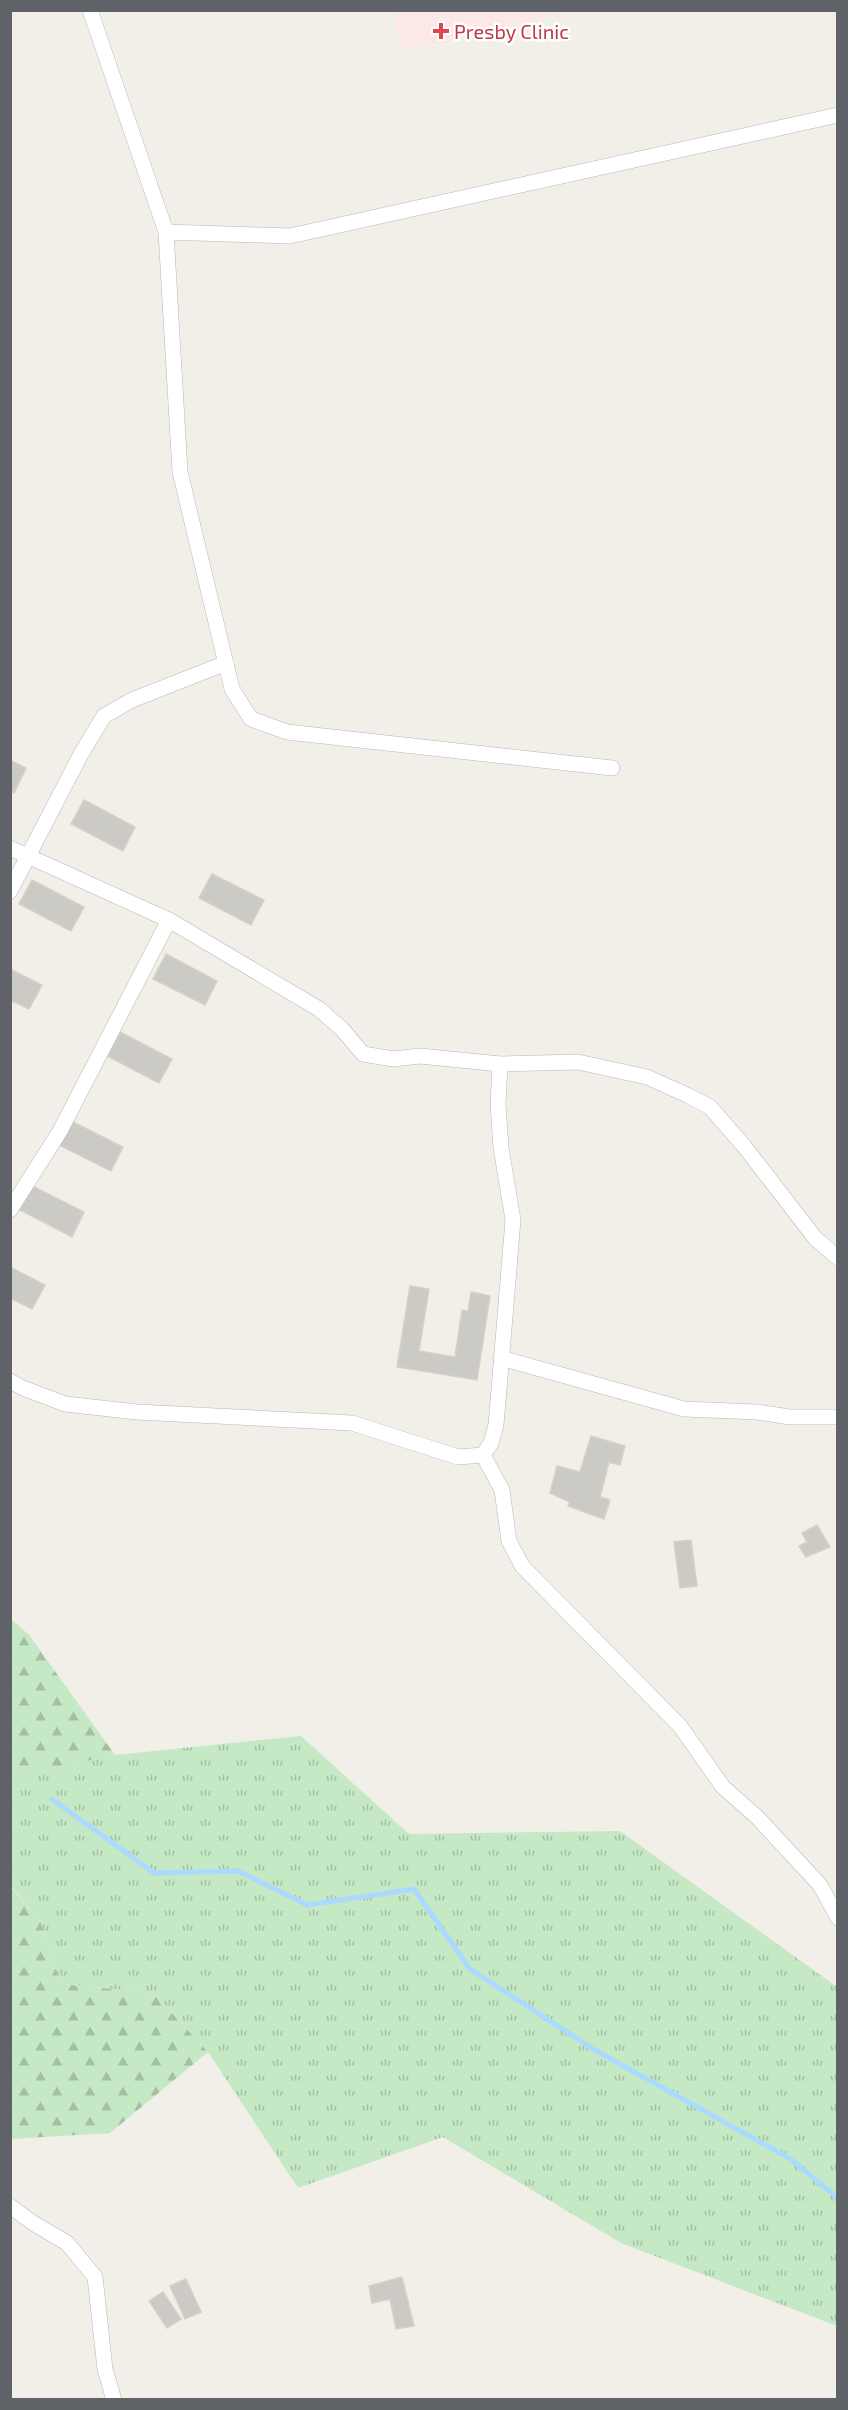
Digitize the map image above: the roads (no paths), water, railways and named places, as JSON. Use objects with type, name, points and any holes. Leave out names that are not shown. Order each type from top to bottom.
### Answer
[{"type":"street","points":[[90,10],[166,232],[180,472],[232,689],[251,718],[287,732],[612,768]]},
{"type":"street","points":[[166,232],[290,236],[837,115]]},
{"type":"street","points":[[10,891],[81,754],[104,716],[132,700],[226,663]]},
{"type":"street","points":[[10,848],[169,920],[319,1009],[342,1029],[363,1054],[393,1059],[420,1056],[500,1064],[578,1062],[647,1077],[710,1107],[744,1146],[815,1238],[837,1258]]},
{"type":"street","points":[[10,1210],[60,1131],[169,920]]},
{"type":"street","points":[[483,1455],[491,1443],[496,1425],[513,1220],[501,1148],[498,1104],[500,1064]]},
{"type":"street","points":[[501,1358],[684,1409],[757,1412],[790,1417],[837,1416]]},
{"type":"street","points":[[10,1381],[65,1404],[137,1412],[352,1424],[458,1457],[483,1455]]},
{"type":"street","points":[[483,1455],[502,1490],[509,1541],[522,1566],[680,1726],[723,1787],[757,1817],[820,1886],[837,1918]]},
{"type":"street","points":[[10,2206],[67,2243],[95,2277],[105,2369],[114,2400]]},
{"type":"waterway","points":[[52,1799],[154,1873],[238,1871],[307,1905],[414,1889],[470,1969],[593,2049],[789,2158],[838,2198]]},
{"type":"place","name":"Presby Clinic","points":[[441,31]]}]
